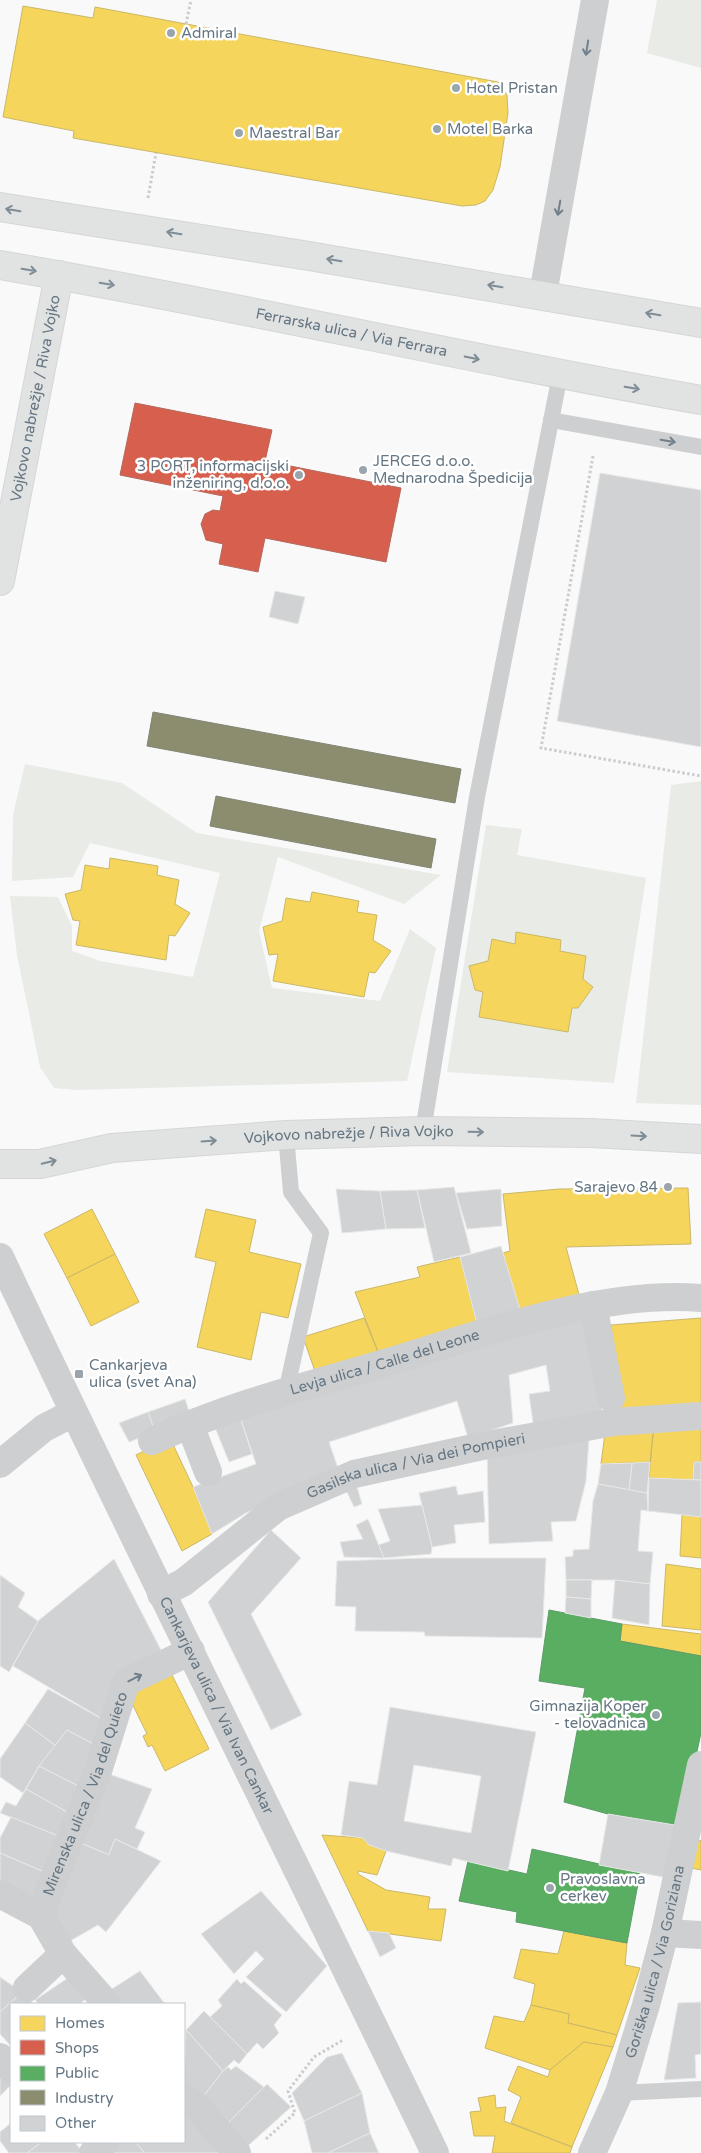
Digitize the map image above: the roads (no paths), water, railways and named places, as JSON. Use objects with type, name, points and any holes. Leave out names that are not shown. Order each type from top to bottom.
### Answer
[{"type":"main road","points":[[0,207],[142,228],[543,294],[701,323]]},
{"type":"main road","name":"Ferrarska ulica / Via Ferrara","points":[[0,265],[59,275],[560,375],[701,400]]},
{"type":"main road","name":"Vojkovo nabrežje / Riva Vojko","points":[[0,581],[59,275]]},
{"type":"main road","name":"Vojkovo nabrežje / Riva Vojko","points":[[0,1164],[40,1164],[112,1148],[286,1135],[423,1131],[591,1133],[701,1139]]},
{"type":"street","points":[[543,294],[595,0]]},
{"type":"street","name":"Cankarjeva ulica / Via Ivan Cankar","points":[[0,1257],[73,1413],[434,2153]]},
{"type":"street","name":"Levja ulica / Calle del Leone","points":[[208,1472],[170,1433],[286,1392],[588,1306],[677,1296],[701,1298]]},
{"type":"street","points":[[588,1306],[610,1398]]},
{"type":"street","points":[[0,1464],[44,1428],[73,1413]]},
{"type":"street","name":"Gasilska ulica / Via dei Pompieri","points":[[161,1594],[184,1582],[278,1507],[354,1474],[487,1445],[614,1422],[701,1416]]},
{"type":"street","name":"Mirenska ulica / Via del Quieto","points":[[42,1916],[53,1881],[98,1771],[126,1682],[190,1651]]},
{"type":"street","name":"Goriška ulica / Via Goriziana","points":[[592,2153],[619,2093],[665,1933],[701,1765]]},
{"type":"street","points":[[0,1894],[42,1916],[63,1954],[106,2003]]},
{"type":"street","points":[[665,1933],[701,1935]]},
{"type":"street","points":[[27,1988],[63,1954]]},
{"type":"street","points":[[0,2057],[10,2067]]},
{"type":"street","points":[[185,2098],[195,2105],[237,2153]]},
{"type":"street","points":[[82,2143],[92,2153],[104,2143]]},
{"type":"lane","points":[[423,1131],[477,797],[560,375]]},
{"type":"lane","points":[[551,420],[701,447]]},
{"type":"lane","points":[[286,1135],[291,1192],[321,1233],[286,1392]]},
{"type":"lane","points":[[619,2093],[701,2089]]},
{"type":"place","name":"Admiral","points":[[171,33]]},
{"type":"place","name":"Hotel Pristan","points":[[456,88]]},
{"type":"place","name":"Motel Barka","points":[[437,129]]},
{"type":"place","name":"Maestral Bar","points":[[239,133]]},
{"type":"place","name":"JERCEG d.o.o. Mednarodna Špedicija","points":[[363,470]]},
{"type":"place","name":"3 PORT, informacijski inženiring, d.o.o.","points":[[299,475]]},
{"type":"place","name":"Sarajevo 84","points":[[668,1187]]},
{"type":"place","name":"Cankarjeva ulica (svet Ana)","points":[[79,1374]]},
{"type":"place","name":"Gimnazija Koper - telovadnica","points":[[656,1715]]},
{"type":"place","name":"Pravoslavna cerkev","points":[[550,1888]]}]
